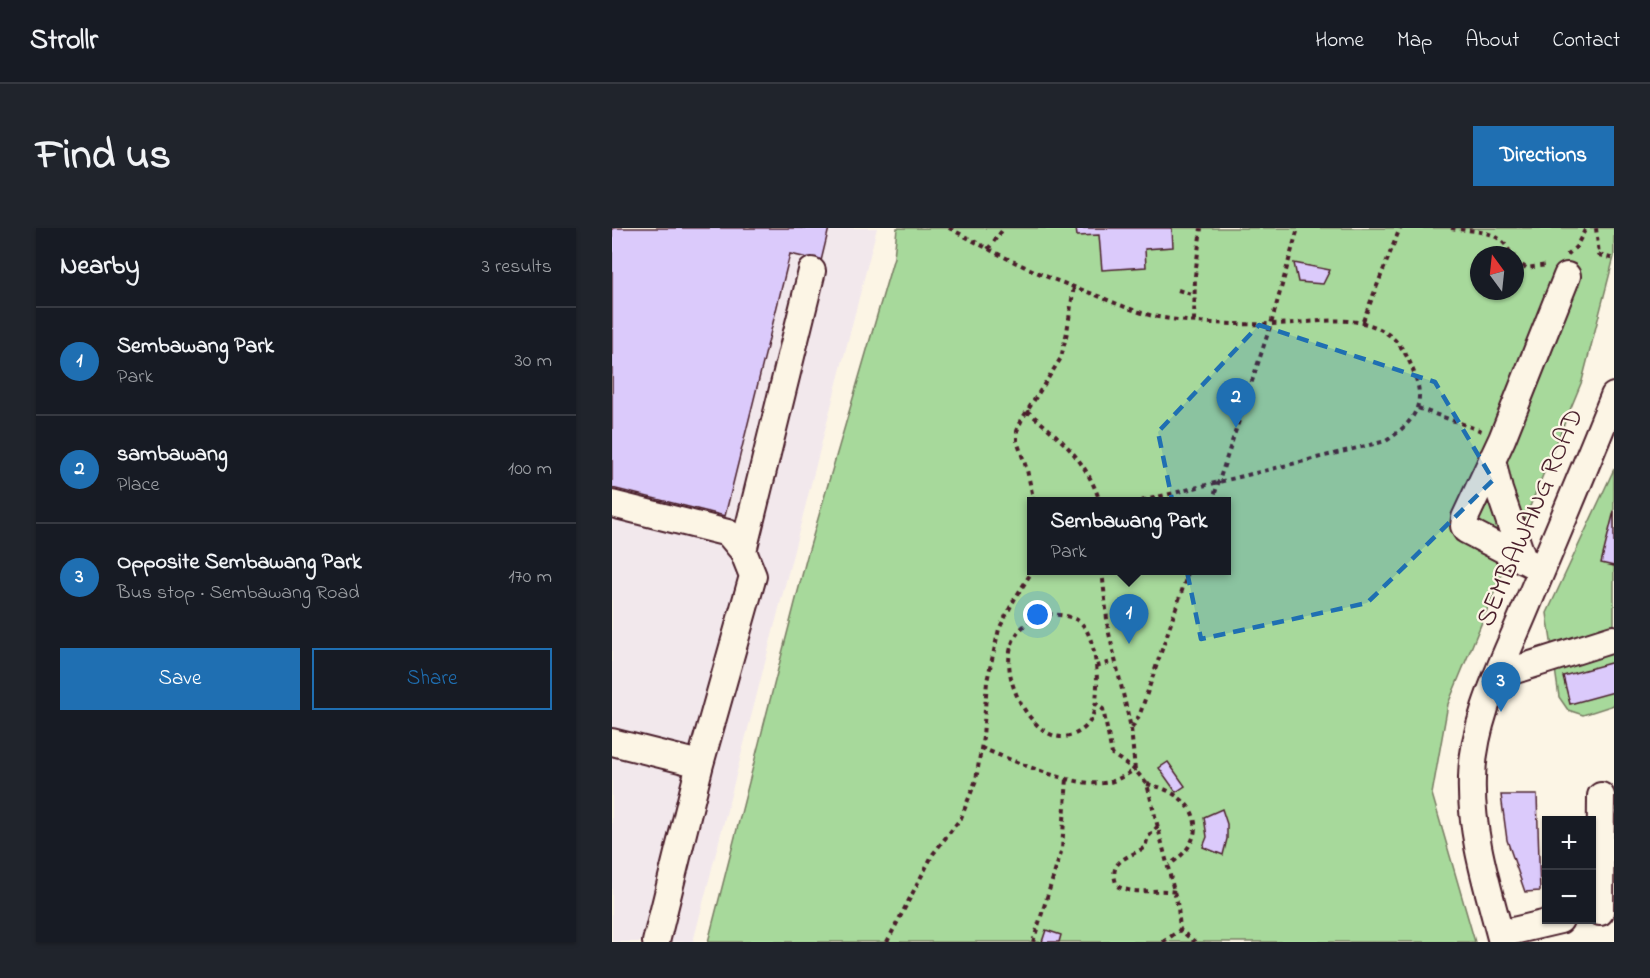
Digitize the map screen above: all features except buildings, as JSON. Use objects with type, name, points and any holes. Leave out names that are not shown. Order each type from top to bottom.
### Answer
[{"type":"street","points":[[743,551],[812,271]]},
{"type":"street","points":[[1532,565],[1474,535],[1464,526],[1465,518],[1497,449],[1567,276]]},
{"type":"street","name":"SEMBAWANG ROAD","points":[[1501,938],[1476,840],[1472,809],[1474,749],[1480,723],[1499,675],[1532,565],[1614,396]]},
{"type":"street","points":[[1497,449],[1499,490],[1532,565]]},
{"type":"street","points":[[612,504],[728,533],[743,551],[753,576],[700,764],[656,942]]},
{"type":"street","points":[[1499,675],[1613,639]]},
{"type":"street","points":[[612,742],[700,764]]},
{"type":"street","points":[[1601,796],[1602,912]]},
{"type":"street","points":[[1501,938],[1547,924]]},
{"type":"path","points":[[949,228],[1032,270],[1153,316],[1194,321],[1271,324],[1320,320],[1363,321],[1390,336],[1404,353],[1415,375],[1420,393],[1418,408],[1411,420],[1386,441],[1153,497]]},
{"type":"path","points":[[988,249],[1004,228]]},
{"type":"path","points":[[1194,321],[1194,276],[1201,228]]},
{"type":"path","points":[[1213,497],[1271,324],[1298,228]]},
{"type":"path","points":[[1363,321],[1400,228]]},
{"type":"path","points":[[1451,228],[1499,237],[1508,246]]},
{"type":"path","points":[[1596,228],[1599,255],[1614,259]]},
{"type":"path","points":[[1524,267],[1533,268]]},
{"type":"path","points":[[1033,497],[1017,441],[1017,431],[1061,358],[1074,286]]},
{"type":"path","points":[[1178,290],[1194,295]]},
{"type":"path","points":[[1418,408],[1497,449]]},
{"type":"path","points":[[1027,411],[1066,442],[1083,463],[1099,497]]},
{"type":"path","points":[[887,942],[933,854],[961,818],[976,780],[987,681],[999,629],[1030,575]]},
{"type":"path","points":[[1103,575],[1108,628],[1131,728],[1135,770]]},
{"type":"path","points":[[1131,728],[1140,714],[1186,575]]},
{"type":"path","points":[[1048,614],[1070,617],[1082,623],[1089,636],[1096,666],[1095,703],[1092,718],[1083,730],[1063,737],[1052,735],[1041,728],[1018,700],[1008,662],[1010,647],[1024,625],[1035,617],[1048,614]]},
{"type":"path","points":[[1096,666],[1115,661]]},
{"type":"path","points":[[1095,703],[1103,709],[1112,754],[1135,770],[1148,784],[1175,892],[1180,930],[1195,942]]},
{"type":"path","points":[[981,748],[1067,778],[1093,784],[1111,782],[1135,770]]},
{"type":"path","points":[[1033,942],[1062,849],[1067,778]]},
{"type":"path","points":[[1148,784],[1161,786],[1173,793],[1184,800],[1191,810],[1194,835],[1190,846],[1169,865]]},
{"type":"path","points":[[1158,825],[1148,837],[1144,847],[1122,860],[1116,866],[1113,875],[1117,886],[1127,891],[1148,892],[1159,889],[1175,892]]},
{"type":"path","points":[[1163,942],[1180,930]]},
{"type":"highlighted area","points":[[1259,325],[1435,382],[1493,480],[1367,603],[1201,639],[1158,432]]},
{"type":"shaded area","points":[[612,228],[877,228],[693,942],[612,942]]},
{"type":"green space","points":[[897,228],[1614,228],[1614,257],[1582,381],[1448,704],[1432,794],[1475,942],[708,942],[806,560],[894,257]]},
{"type":"green space","points":[[1614,469],[1614,705],[1583,715],[1568,710],[1559,697],[1547,613]]},
{"type":"place","name":"sambawang","points":[[1236,428]]},
{"type":"place","name":"Sembawang Park","points":[[1129,644]]},
{"type":"place","name":"Opposite Sembawang Park","points":[[1501,712]]}]
